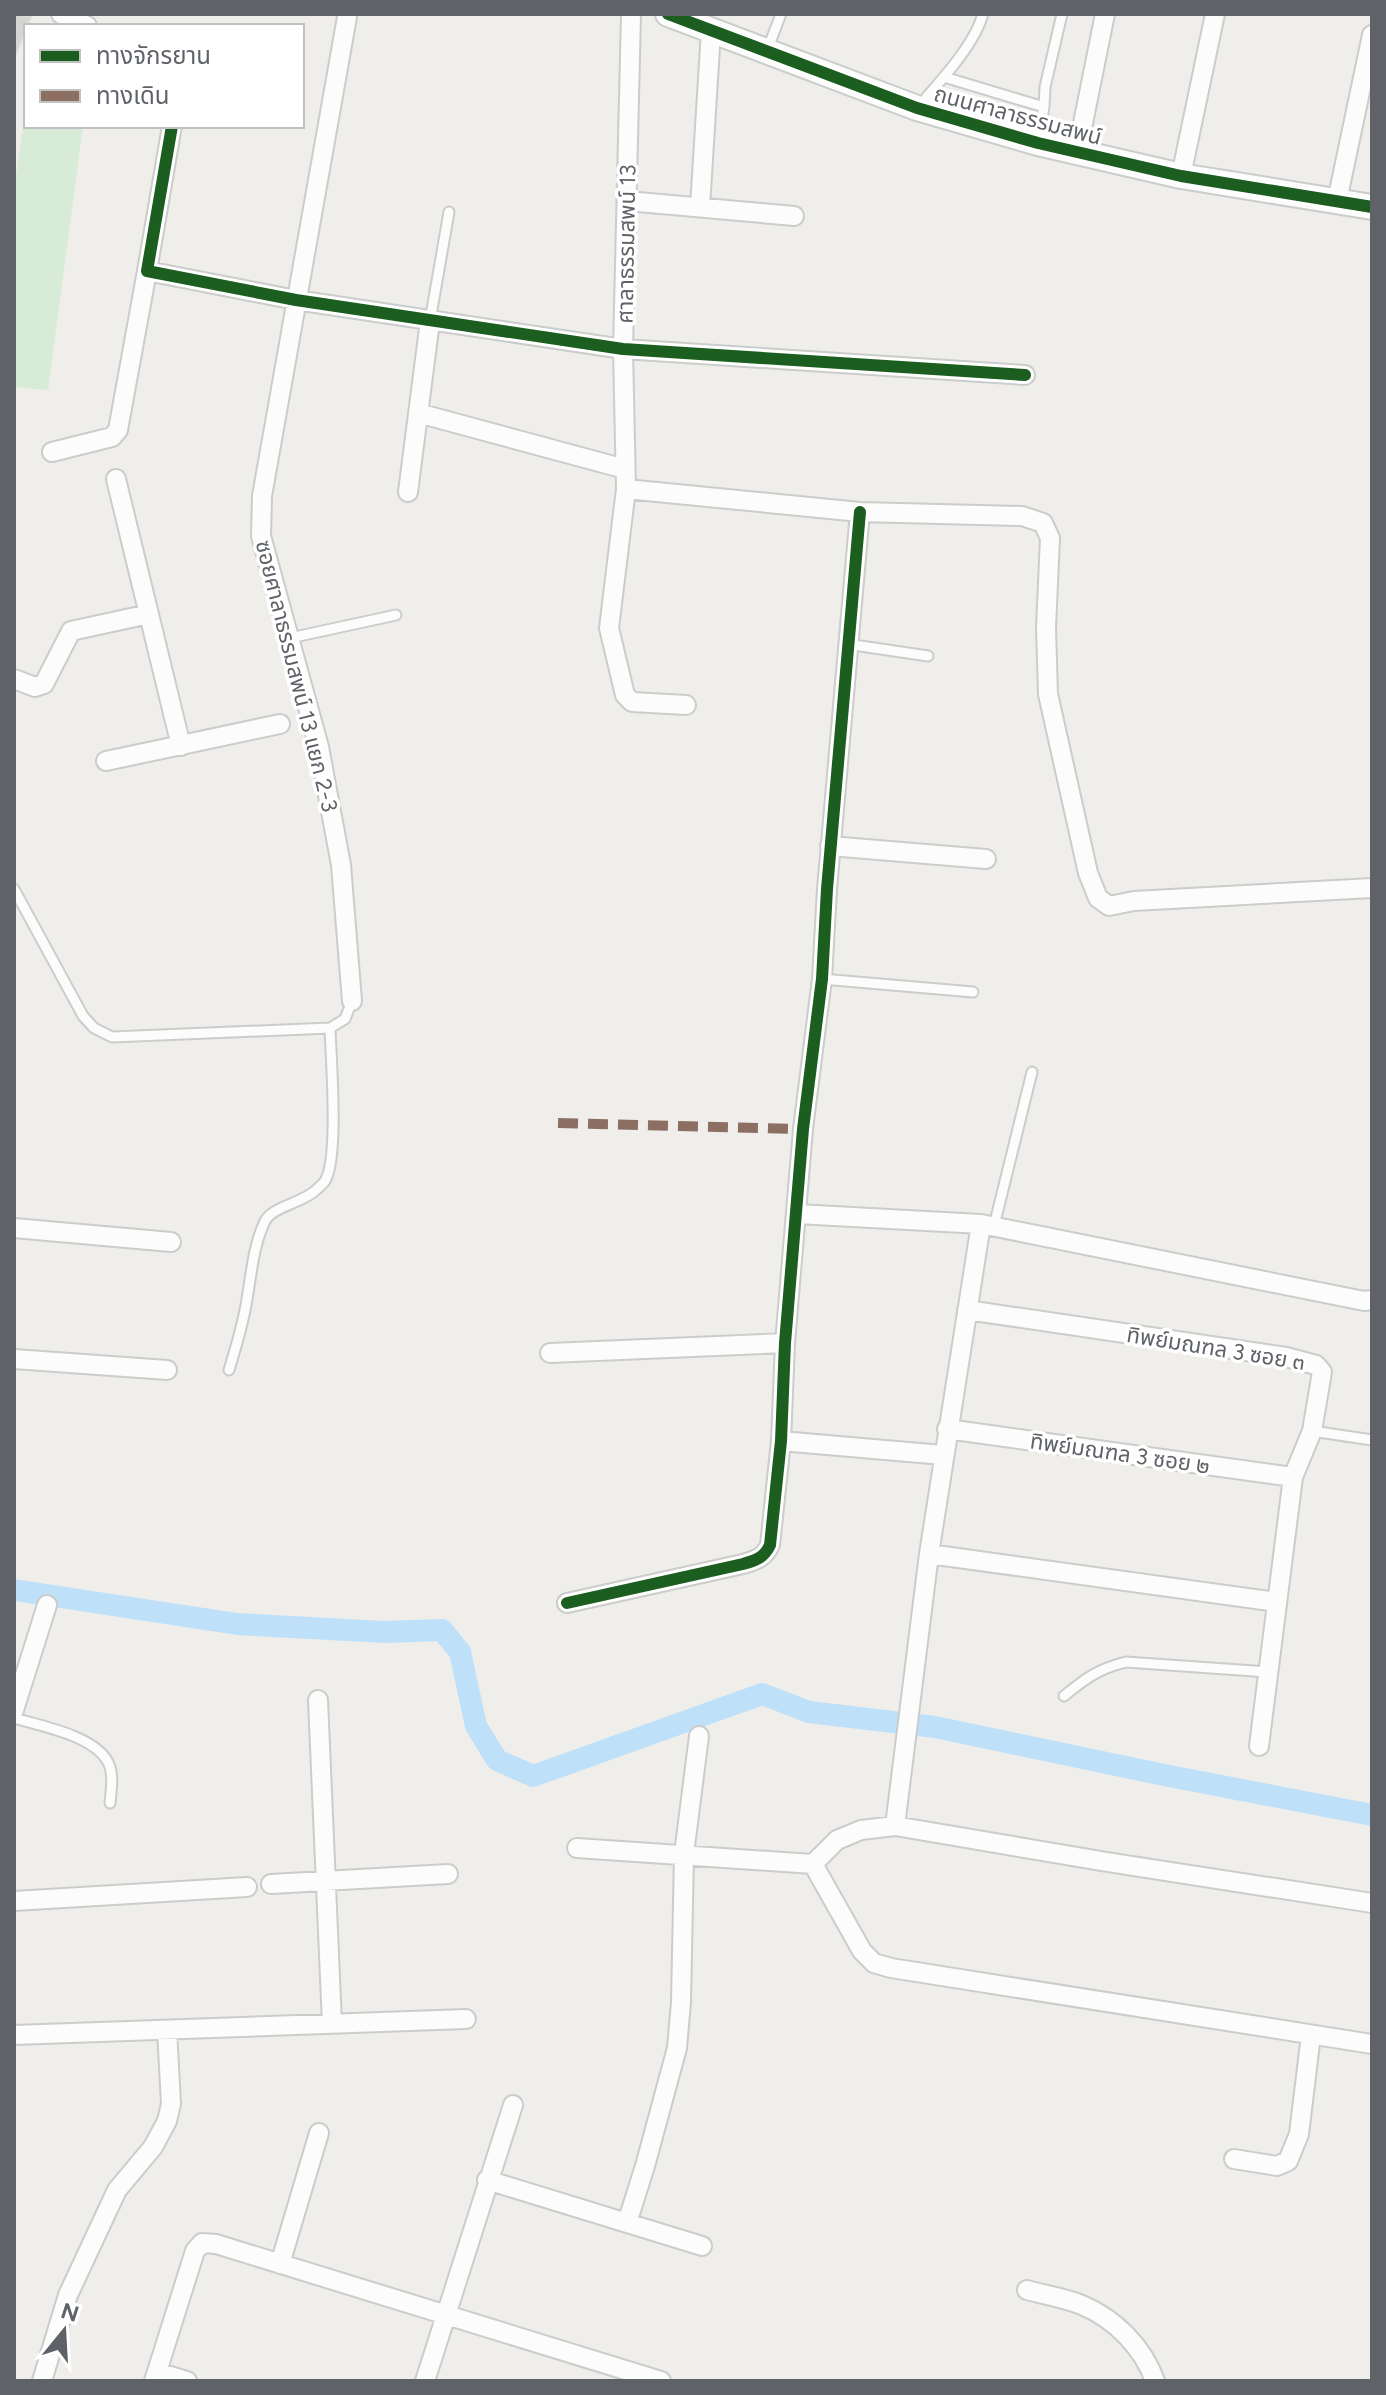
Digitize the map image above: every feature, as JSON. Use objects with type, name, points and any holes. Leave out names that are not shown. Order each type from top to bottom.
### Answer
[{"type":"street","points":[[61,14],[83,24]]},
{"type":"street","name":"ศาลาธรรมสพน์ 13","points":[[631,14],[623,349],[626,489],[609,628],[625,695],[632,702],[686,705]]},
{"type":"street","name":"ถนนศาลาธรรมสพน์","points":[[668,14],[917,108],[1038,143],[1181,176],[1372,207]]},
{"type":"street","points":[[1077,153],[1105,14]]},
{"type":"street","points":[[1181,176],[1215,14]]},
{"type":"street","name":"ซอยศาลาธรรมสพน์ 13 แยก 2-3","points":[[347,17],[262,496],[261,536],[319,747],[341,865],[352,1001]]},
{"type":"street","points":[[700,207],[711,31]]},
{"type":"street","points":[[1337,201],[1372,35]]},
{"type":"street","points":[[52,452],[112,437],[118,430],[172,128]]},
{"type":"street","points":[[627,201],[794,216]]},
{"type":"street","points":[[147,271],[296,300],[623,349],[1025,375]]},
{"type":"street","points":[[408,492],[430,321]]},
{"type":"street","points":[[418,413],[625,469]]},
{"type":"street","points":[[116,479],[181,746]]},
{"type":"street","points":[[626,489],[860,512],[1022,516],[1043,523],[1050,538],[1046,628],[1048,694],[1088,873],[1098,898],[1109,906],[1134,901],[1372,888]]},
{"type":"street","points":[[567,1603],[760,1558],[770,1545],[781,1441],[785,1343],[803,1129],[822,979],[830,846],[860,512]]},
{"type":"street","points":[[14,679],[35,687],[44,684],[71,631],[149,614]]},
{"type":"street","points":[[106,761],[280,724]]},
{"type":"street","points":[[830,846],[986,859]]},
{"type":"street","points":[[797,1214],[988,1225],[1364,1301],[1372,1300]]},
{"type":"street","points":[[895,1826],[947,1429],[967,1310],[988,1225]]},
{"type":"street","points":[[14,1228],[171,1242]]},
{"type":"street","name":"ทิพย์มณฑล 3 ซอย ๓","points":[[967,1310],[1286,1357],[1316,1365],[1322,1372],[1312,1431],[1293,1477],[1259,1746]]},
{"type":"street","points":[[550,1353],[785,1343]]},
{"type":"street","points":[[14,1359],[167,1370]]},
{"type":"street","name":"ทิพย์มณฑล 3 ซอย ๒","points":[[947,1429],[1293,1477]]},
{"type":"street","points":[[781,1441],[943,1455]]},
{"type":"street","points":[[929,1554],[1277,1602]]},
{"type":"street","points":[[14,1710],[47,1605]]},
{"type":"street","points":[[318,1700],[332,2024]]},
{"type":"street","points":[[627,2223],[677,2048],[684,1854],[699,1736]]},
{"type":"street","points":[[577,1848],[813,1864],[837,1840],[861,1830],[895,1826],[1372,1903]]},
{"type":"street","points":[[813,1864],[862,1951],[874,1963],[1372,2044]]},
{"type":"street","points":[[271,1884],[448,1874]]},
{"type":"street","points":[[14,1901],[247,1887]]},
{"type":"street","points":[[14,2035],[466,2019]]},
{"type":"street","points":[[42,2381],[68,2295],[117,2190],[153,2147],[167,2121],[171,2104],[167,2030]]},
{"type":"street","points":[[1234,2159],[1277,2166],[1288,2161],[1295,2150],[1311,2035]]},
{"type":"street","points":[[425,2381],[513,2105]]},
{"type":"street","points":[[280,2264],[319,2133]]},
{"type":"street","points":[[487,2180],[702,2246]]},
{"type":"street","points":[[187,2381],[156,2377],[195,2251],[202,2243],[216,2244],[661,2381]]},
{"type":"street","points":[[1027,2290],[1083,2306],[1119,2328],[1139,2349],[1155,2381]]},
{"type":"lane","points":[[767,52],[781,14]]},
{"type":"lane","points":[[917,108],[979,28],[983,14]]},
{"type":"lane","points":[[1038,143],[1045,87],[1062,14]]},
{"type":"lane","points":[[944,77],[1044,107]]},
{"type":"lane","points":[[430,321],[449,212]]},
{"type":"lane","points":[[290,638],[396,615]]},
{"type":"lane","points":[[847,644],[928,656]]},
{"type":"lane","points":[[14,889],[83,1016],[94,1028],[112,1037],[330,1028],[333,1146],[329,1168],[325,1181],[311,1195],[275,1210],[264,1223],[255,1252],[243,1322],[229,1370]]},
{"type":"lane","points":[[822,979],[973,992]]},
{"type":"lane","name":"ซอยศาลาธรรมสพน์ 13 แยก 2-3","points":[[330,1028],[345,1019],[352,1001]]},
{"type":"lane","points":[[988,1225],[1032,1072]]},
{"type":"lane","points":[[1312,1431],[1372,1440]]},
{"type":"lane","points":[[1064,1696],[1091,1674],[1126,1662],[1268,1672]]},
{"type":"lane","points":[[14,1718],[84,1741],[106,1759],[111,1773],[110,1803]]},
{"type":"green space","points":[[24,122],[24,128],[83,128],[48,390],[14,387],[14,188]]},
{"type":"building","points":[[14,14],[31,17],[28,24],[24,24],[24,34],[14,54]]},
{"type":"waterway","points":[[14,1590],[237,1624],[385,1632],[442,1630],[460,1652],[476,1726],[497,1760],[533,1776],[762,1694],[809,1712],[935,1727],[1372,1815]]},
{"type":"marked path","points":[[558,1123],[803,1129]]},
{"type":"cycle path","points":[[668,14],[917,108],[1038,143],[1181,176],[1372,207]]},
{"type":"cycle path","points":[[172,128],[147,271],[296,300],[623,349],[1025,375]]},
{"type":"cycle path","points":[[567,1603],[743,1564],[759,1558],[770,1545],[781,1441],[785,1343],[803,1129],[822,979],[860,512]]}]
